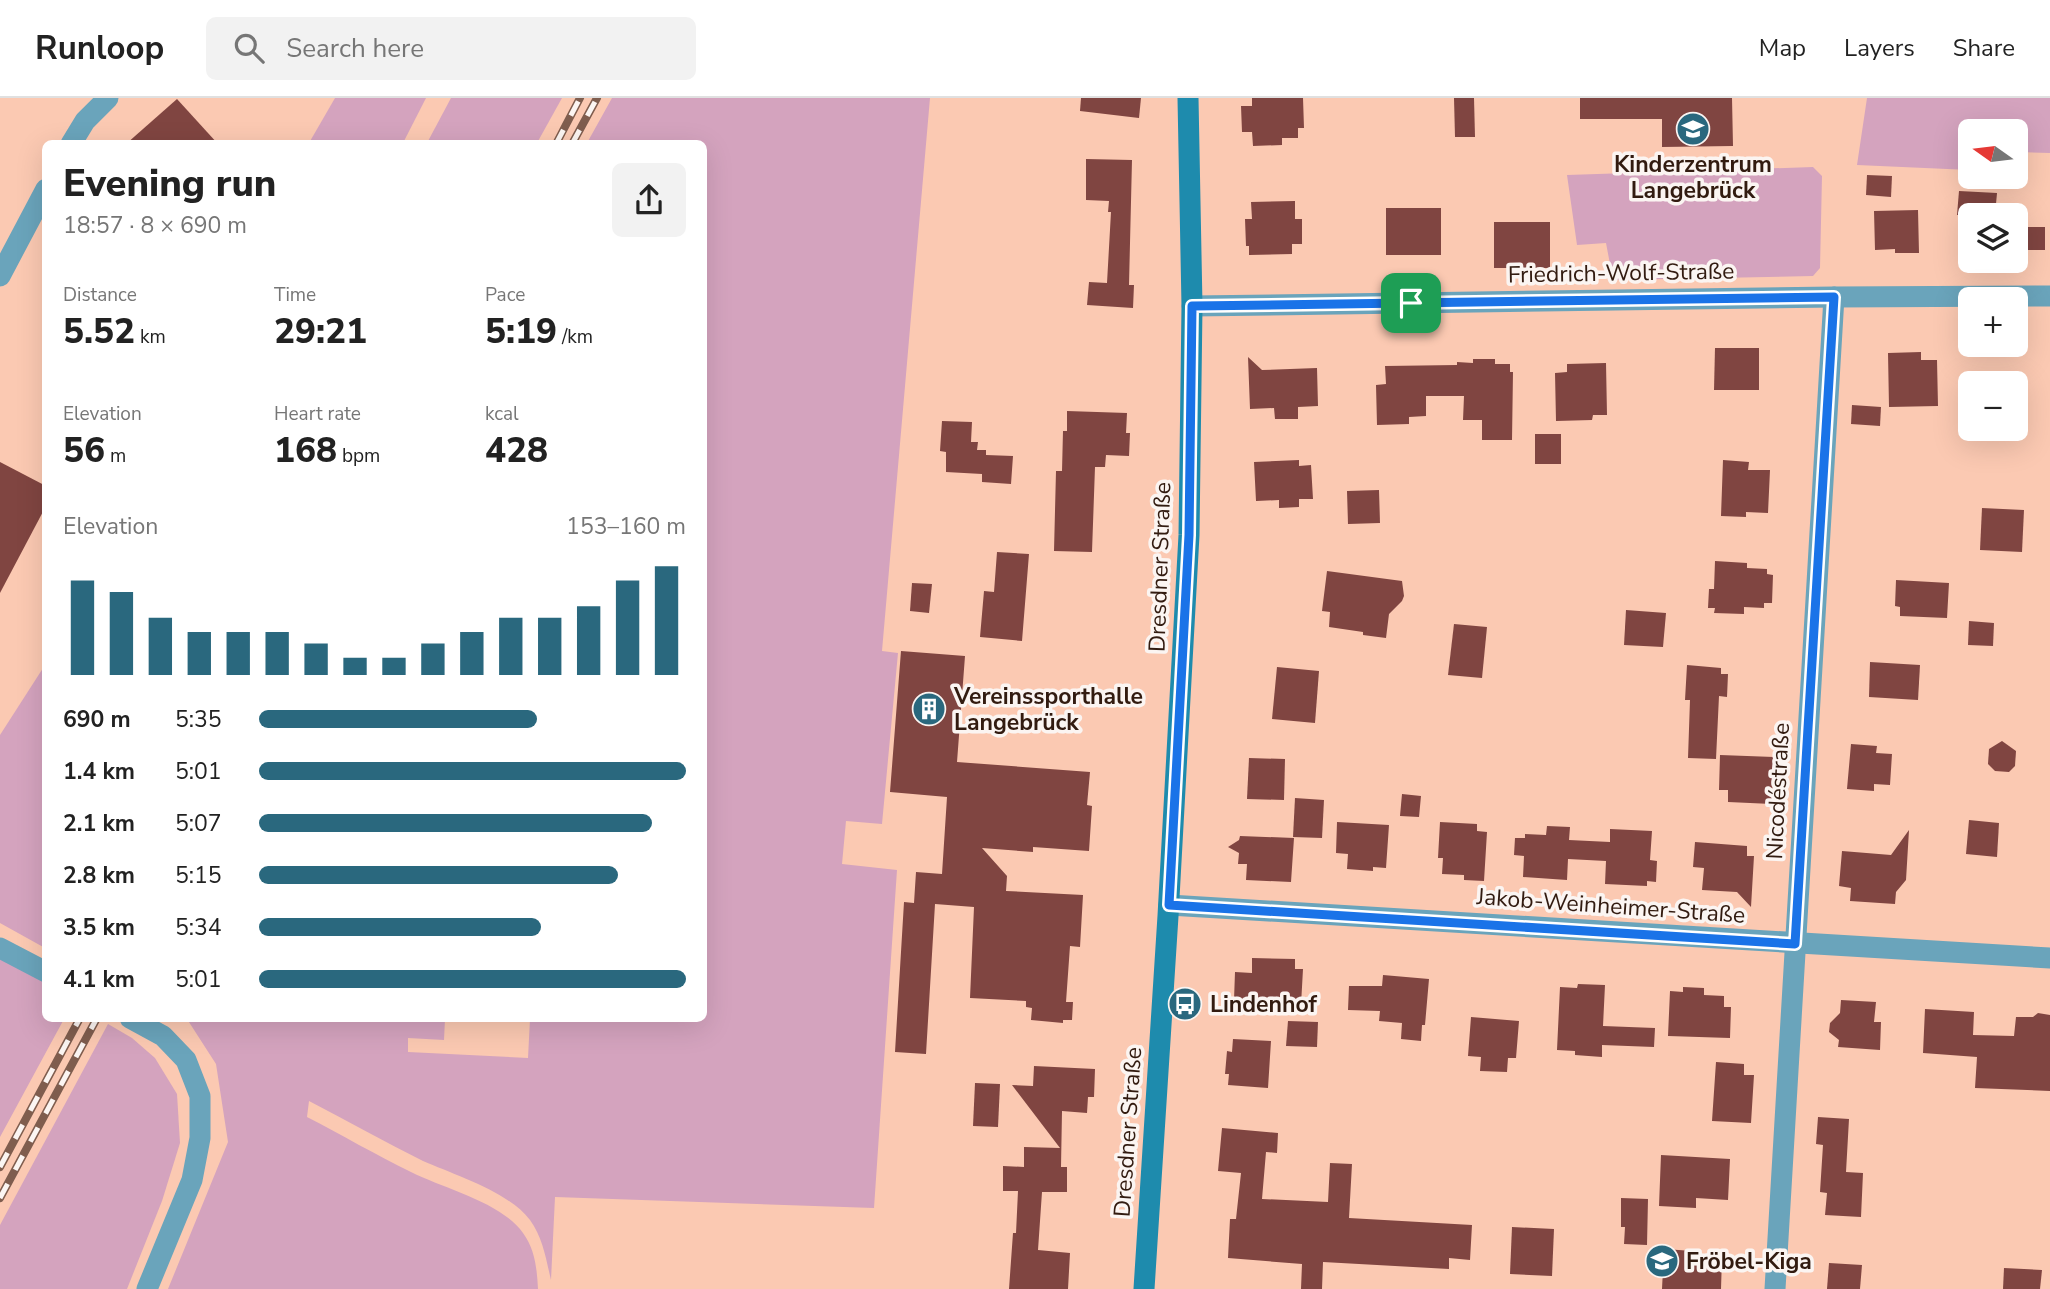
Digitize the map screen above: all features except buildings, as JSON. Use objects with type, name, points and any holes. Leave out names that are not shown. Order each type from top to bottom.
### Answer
[{"type":"main road","name":"Dresdner Straße","points":[[1144,1289],[1189,535],[1192,306],[1188,98]]},
{"type":"street","points":[[73,140],[85,121],[108,98]]},
{"type":"street","points":[[0,276],[42,197]]},
{"type":"street","name":"Friedrich-Wolf-Straße","points":[[1192,306],[2050,296]]},
{"type":"street","name":"Nicodéstraße","points":[[1775,1289],[1834,297]]},
{"type":"street","name":"Jakob-Weinheimer-Straße","points":[[1169,905],[2050,958]]},
{"type":"street","points":[[1,948],[42,970]]},
{"type":"street","points":[[137,1022],[163,1036],[186,1060],[200,1096],[200,1138],[192,1180],[147,1289]]},
{"type":"shaded area","points":[[335,98],[426,98],[405,140],[311,140]]},
{"type":"shaded area","points":[[451,98],[562,98],[539,140],[429,140]]},
{"type":"shaded area","points":[[612,98],[930,98],[882,651],[898,653],[882,824],[846,821],[842,864],[897,870],[874,1208],[555,1197],[551,1280],[538,1234],[530,1220],[509,1201],[481,1185],[423,1161],[309,1101],[307,1117],[411,1172],[472,1197],[513,1222],[523,1233],[533,1252],[538,1289],[168,1289],[228,1142],[216,1064],[189,1022],[445,1022],[444,1040],[408,1038],[408,1052],[528,1058],[530,1022],[707,1022],[707,140],[589,140]]},
{"type":"shaded area","points":[[1867,98],[2050,98],[2050,153],[2028,152],[2028,119],[1958,119],[1958,169],[1857,165]]},
{"type":"shaded area","points":[[1813,167],[1822,176],[1820,268],[1813,276],[1613,280],[1606,243],[1577,245],[1567,175]]},
{"type":"shaded area","points":[[42,670],[42,946],[0,923],[0,735]]},
{"type":"shaded area","points":[[0,952],[42,975],[42,1022],[62,1022],[0,1137]]},
{"type":"shaded area","points":[[108,1024],[132,1038],[155,1058],[177,1094],[180,1143],[162,1201],[127,1289],[0,1289],[0,1225]]},
{"type":"railway","points":[[558,140],[580,98]]},
{"type":"railway","points":[[574,140],[597,98]]},
{"type":"railway","points":[[0,1167],[78,1022]]},
{"type":"railway","points":[[0,1198],[95,1022]]},
{"type":"place","name":"Kinderzentrum Langebrück","points":[[1693,129]]},
{"type":"place","name":"Vereinssporthalle Langebrück","points":[[929,709]]},
{"type":"place","name":"Lindenhof","points":[[1185,1004]]},
{"type":"place","name":"Fröbel-Kiga","points":[[1662,1261]]},
{"type":"route","points":[[1834,297],[1795,944],[1169,905],[1189,535],[1192,306],[1411,303],[1834,297]]}]
